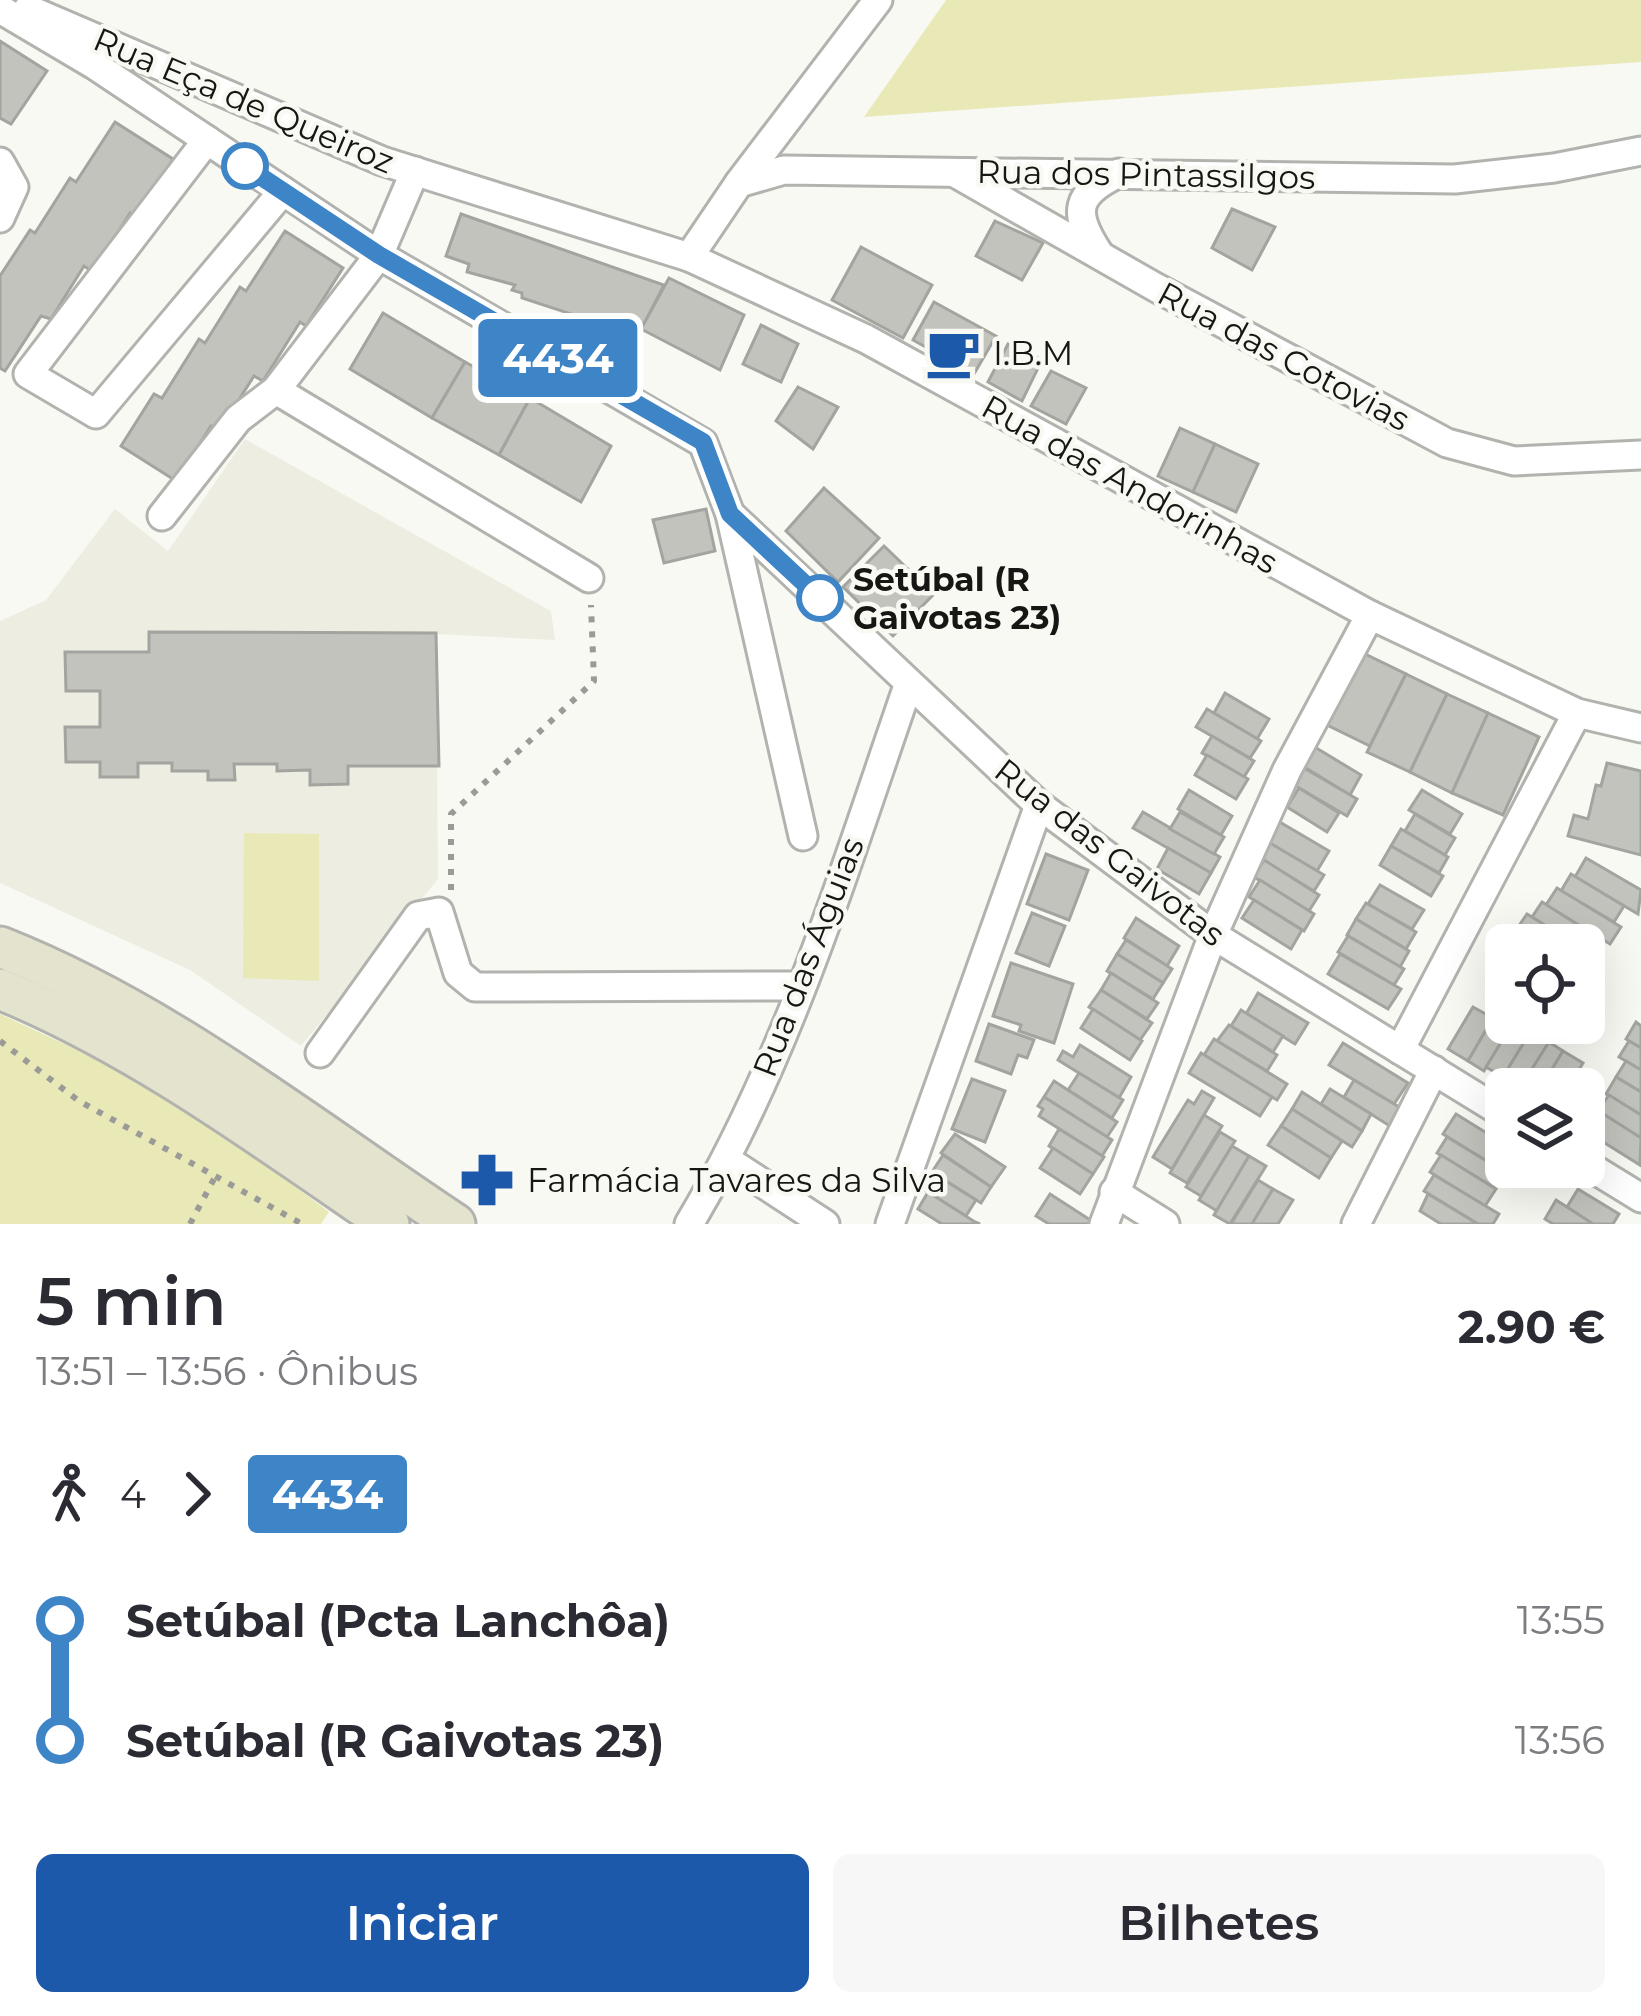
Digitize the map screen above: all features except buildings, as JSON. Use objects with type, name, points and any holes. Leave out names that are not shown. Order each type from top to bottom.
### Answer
[{"type":"main road","points":[[0,947],[80,982],[210,1057],[455,1224]]},
{"type":"main road","points":[[0,989],[160,1070],[389,1224]]},
{"type":"street","name":"Rua Eça de Queiroz","points":[[7,0],[415,171]]},
{"type":"street","points":[[689,257],[878,0]]},
{"type":"street","name":"Rua das Gaivotas","points":[[0,8],[96,66],[379,255],[703,442],[730,514],[1039,805],[1213,935],[1485,1101]]},
{"type":"street","points":[[207,140],[28,374],[96,414],[283,191]]},
{"type":"street","name":"Rua dos Pintassilgos","points":[[739,183],[784,170],[1455,179],[1554,168],[1641,151]]},
{"type":"street","points":[[0,162],[14,187],[0,218]]},
{"type":"street","name":"Rua das Cotovias","points":[[951,170],[1447,443],[1514,461],[1641,455]]},
{"type":"street","points":[[162,516],[238,419],[276,390],[379,255],[415,171]]},
{"type":"street","name":"Rua das Andorinhas","points":[[415,171],[689,257],[866,339],[1370,615],[1577,713],[1641,728]]},
{"type":"street","points":[[1100,255],[1082,226],[1082,204],[1094,185],[1120,173]]},
{"type":"street","points":[[276,390],[590,578]]},
{"type":"street","name":"Rua das Águias","points":[[730,514],[803,836]]},
{"type":"street","points":[[1104,1224],[1213,935],[1287,770],[1370,615]]},
{"type":"street","name":"Rua das Águias","points":[[689,1224],[727,1160],[824,928],[909,683]]},
{"type":"street","points":[[1400,1050],[1577,713]]},
{"type":"street","points":[[890,1224],[1039,805]]},
{"type":"street","points":[[320,1054],[418,916],[439,912],[458,973],[475,987],[800,986]]},
{"type":"street","points":[[1356,1224],[1434,1070]]},
{"type":"street","points":[[727,1160],[825,1224]]},
{"type":"street","points":[[1605,1175],[1641,1198]]},
{"type":"street","points":[[1114,1192],[1165,1224]]},
{"type":"path","points":[[451,893],[451,814],[594,681],[590,578]]},
{"type":"path","points":[[0,1041],[79,1101],[302,1224]]},
{"type":"path","points":[[190,1224],[215,1177]]},
{"type":"shaded area","points":[[245,439],[551,611],[555,640],[436,634],[438,879],[301,1046],[190,970],[0,883],[0,621],[46,600],[115,509],[168,551]]},
{"type":"green space","points":[[946,0],[1641,0],[1641,62],[864,117]]},
{"type":"green space","points":[[244,833],[319,834],[319,981],[243,978]]},
{"type":"green space","points":[[0,1014],[129,1074],[329,1212],[321,1224],[0,1224]]},
{"type":"bus line","name":"4434","points":[[245,166],[379,255],[703,442],[730,514],[820,598]]},
{"type":"place","name":"I.B.M","points":[[953,353]]},
{"type":"place","name":"Setúbal (R Gaivotas 23)","points":[[820,598]]},
{"type":"place","name":"Farmácia Tavares da Silva","points":[[487,1180]]}]
